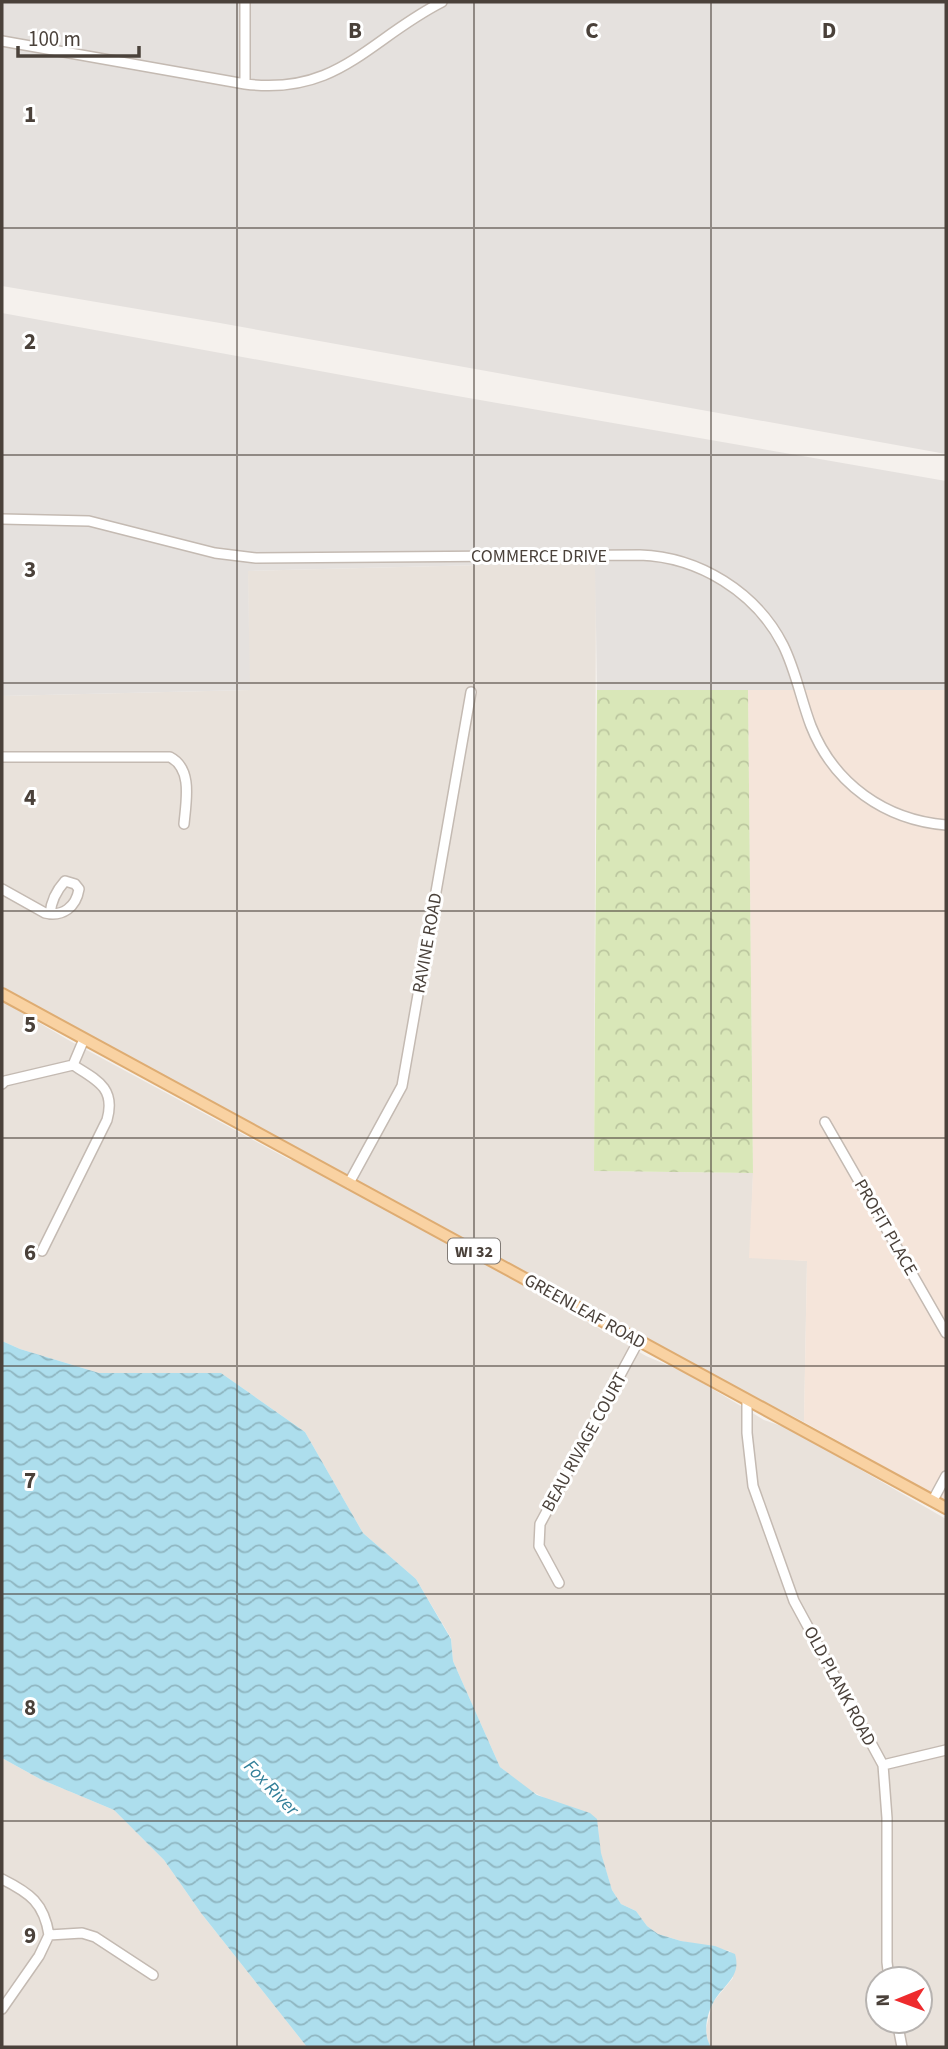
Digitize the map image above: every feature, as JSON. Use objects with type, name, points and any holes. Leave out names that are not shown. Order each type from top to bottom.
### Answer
[{"type":"main road","name":"GREENLEAF ROAD","points":[[2,994],[946,1508]]},
{"type":"street","points":[[245,2],[245,84]]},
{"type":"street","points":[[2,41],[245,84],[278,86],[330,74],[442,2]]},
{"type":"street","name":"COMMERCE DRIVE","points":[[2,519],[89,521],[215,553],[256,558],[640,555],[660,556],[685,563],[703,569],[727,583],[750,601],[769,624],[787,655],[816,738],[840,775],[885,809],[916,821],[946,825]]},
{"type":"street","name":"RAVINE ROAD","points":[[349,1183],[402,1086],[471,692]]},
{"type":"street","points":[[2,757],[170,757],[180,764],[185,775],[184,824]]},
{"type":"street","points":[[2,889],[50,914]]},
{"type":"street","points":[[73,1065],[84,1040]]},
{"type":"street","points":[[2,1084],[5,1081],[73,1065],[98,1081],[109,1095],[111,1107],[107,1120],[41,1251]]},
{"type":"street","name":"PROFIT PLACE","points":[[825,1122],[946,1333]]},
{"type":"street","name":"BEAU RIVAGE COURT","points":[[559,1583],[539,1546],[540,1524],[639,1340]]},
{"type":"street","name":"OLD PLANK ROAD","points":[[747,1401],[747,1433],[753,1486],[794,1601],[883,1765],[887,1818],[887,1965]]},
{"type":"street","points":[[933,1500],[946,1476]]},
{"type":"street","points":[[883,1765],[946,1750]]},
{"type":"street","points":[[2,1879],[24,1890],[38,1903],[47,1919],[49,1935],[39,1956],[2,2008]]},
{"type":"street","points":[[49,1935],[88,1934],[153,1975]]},
{"type":"shaded area","points":[[2,2],[946,2],[946,454],[2,286]]},
{"type":"shaded area","points":[[2,313],[946,481],[946,690],[597,690],[595,562],[248,571],[250,690],[2,696]]},
{"type":"shaded area","points":[[596,562],[594,1171],[753,1173],[750,1257],[807,1261],[804,1422],[681,1358],[2,987],[2,696],[249,690],[248,571]]},
{"type":"shaded area","points":[[748,690],[946,690],[946,1501],[804,1422],[807,1261],[749,1258],[753,1173]]},
{"type":"shaded area","points":[[2,1001],[70,1041],[290,1160],[296,1160],[547,1298],[646,1356],[686,1373],[764,1420],[790,1429],[946,1519],[946,2047],[711,2047],[706,2029],[713,2002],[733,1978],[730,1951],[681,1941],[658,1934],[647,1926],[636,1911],[621,1904],[612,1890],[599,1848],[598,1825],[529,1790],[500,1767],[453,1661],[451,1638],[416,1579],[363,1533],[305,1432],[221,1373],[99,1373],[2,1341]]},
{"type":"shaded area","points":[[2,1758],[40,1779],[114,1810],[164,1860],[201,1913],[307,2047],[2,2047]]},
{"type":"green space","points":[[597,690],[748,690],[753,1173],[594,1171]]},
{"type":"water","name":"Fox River","points":[[2,1341],[99,1373],[221,1373],[305,1432],[363,1533],[416,1579],[451,1639],[453,1661],[500,1767],[537,1795],[590,1813],[597,1819],[601,1853],[612,1890],[621,1904],[636,1911],[647,1926],[658,1934],[681,1941],[715,1946],[735,1954],[736,1969],[713,2003],[706,2025],[711,2047],[307,2047],[201,1913],[164,1860],[114,1810],[40,1779],[2,1758]]}]
